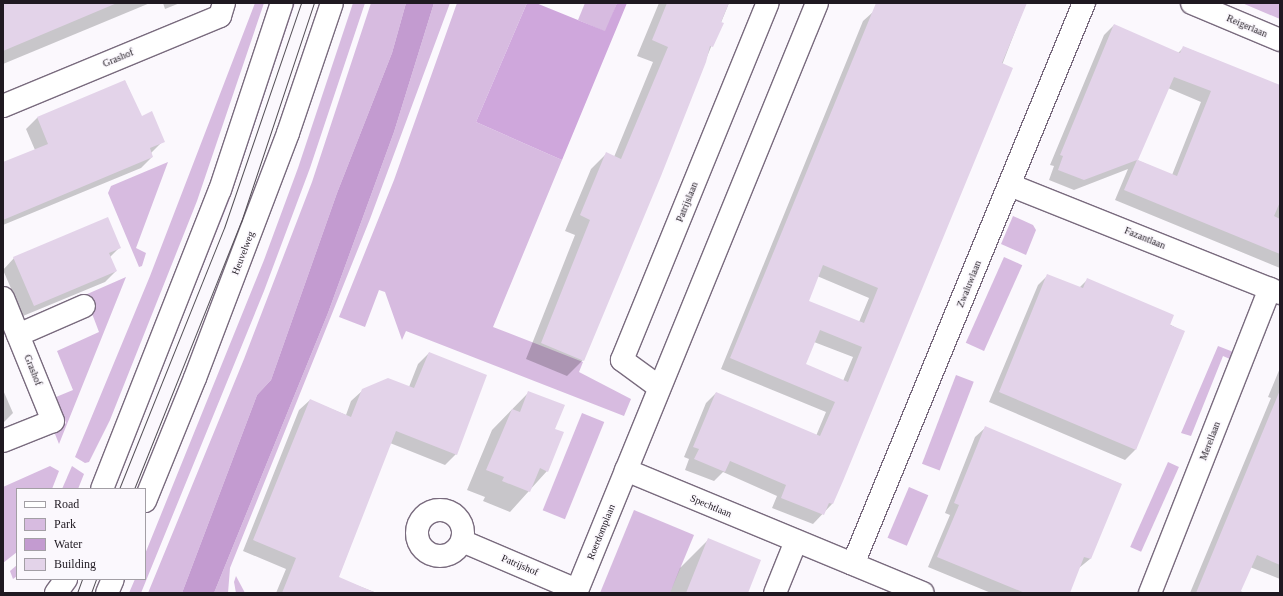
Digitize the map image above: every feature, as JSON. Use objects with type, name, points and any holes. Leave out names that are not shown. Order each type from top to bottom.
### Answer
[{"type":"street","name":"Grashof","points":[[3,106],[220,16],[224,3]]},
{"type":"street","points":[[102,488],[220,190],[282,3]]},
{"type":"street","name":"Heuvelweg","points":[[146,499],[195,378],[288,133],[332,3]]},
{"type":"street","name":"Patrijslaan","points":[[659,387],[622,360],[768,3]]},
{"type":"street","points":[[626,470],[817,3]]},
{"type":"street","name":"Zwaluwlaan","points":[[853,564],[1010,186],[1084,3]]},
{"type":"street","name":"Reigerlaan","points":[[1192,3],[1280,40]]},
{"type":"street","name":"Fazantlaan","points":[[1010,186],[1275,291]]},
{"type":"street","name":"Merellaan","points":[[1150,593],[1275,291]]},
{"type":"street","name":"Grashof","points":[[3,298],[53,421],[3,441]]},
{"type":"street","points":[[18,335],[84,306]]},
{"type":"street","name":"Spechtlaan","points":[[626,470],[923,593]]},
{"type":"street","name":"Roerdomplaan","points":[[576,591],[626,470]]},
{"type":"street","name":"Patrijshof","points":[[462,541],[576,591]]},
{"type":"street","points":[[775,593],[796,541]]},
{"type":"street","points":[[56,593],[65,580]]},
{"type":"street","points":[[107,593],[113,580]]},
{"type":"green space","points":[[255,3],[264,3],[197,201],[110,420],[89,462],[85,463],[75,457],[150,276]]},
{"type":"green space","points":[[291,3],[295,3],[229,201],[113,488]]},
{"type":"green space","points":[[353,3],[365,3],[310,168],[264,291],[141,593],[129,593],[135,580],[146,580],[146,552],[264,260],[298,168]]},
{"type":"green space","points":[[371,3],[406,3],[392,53],[337,193],[271,380],[257,395],[182,593],[148,593],[244,359],[312,182]]},
{"type":"green space","points":[[434,3],[450,3],[370,219],[230,568],[228,593],[214,593],[328,313],[394,132]]},
{"type":"green space","points":[[457,3],[527,3],[476,122],[562,160],[493,327],[583,362],[579,372],[631,399],[624,416],[406,331],[402,340],[385,292],[379,290],[365,327],[339,317],[394,180]]},
{"type":"green space","points":[[585,3],[617,3],[606,32],[578,20]]},
{"type":"green space","points":[[1242,3],[1280,3],[1280,19]]},
{"type":"green space","points":[[168,162],[136,248],[146,253],[142,266],[139,267],[108,193],[111,186]]},
{"type":"green space","points":[[1013,216],[1033,225],[1036,230],[1026,255],[1001,244]]},
{"type":"green space","points":[[1004,257],[1022,265],[984,351],[966,343]]},
{"type":"green space","points":[[126,277],[59,444],[55,434],[66,423],[56,397],[73,390],[57,351],[99,332],[85,295]]},
{"type":"green space","points":[[1218,346],[1236,353],[1232,360],[1223,356],[1191,436],[1181,433]]},
{"type":"green space","points":[[956,375],[974,382],[940,470],[922,464]]},
{"type":"green space","points":[[582,413],[604,422],[565,519],[543,510]]},
{"type":"green space","points":[[1168,462],[1179,467],[1141,552],[1130,547]]},
{"type":"green space","points":[[50,466],[59,471],[52,488],[16,488],[16,553],[3,563],[3,487]]},
{"type":"green space","points":[[72,466],[84,474],[78,488],[62,488]]},
{"type":"green space","points":[[909,487],[928,495],[907,546],[888,538]]},
{"type":"green space","points":[[634,510],[694,535],[670,593],[600,593]]},
{"type":"green space","points":[[16,566],[16,577],[13,579],[10,571]]},
{"type":"green space","points":[[236,576],[245,593],[236,593],[234,582]]},
{"type":"shaded area","points":[[527,3],[536,3],[605,31],[617,3],[627,3],[562,160],[476,122]]},
{"type":"water","points":[[406,3],[434,3],[394,132],[328,313],[214,593],[182,593],[257,395],[271,380],[337,193],[392,53]]},
{"type":"building","points":[[3,3],[117,3],[3,51]]},
{"type":"building","points":[[667,3],[729,3],[721,22],[724,23],[713,47],[710,46],[706,62],[661,176],[584,361],[541,343],[590,220],[580,215],[606,152],[621,159],[668,47],[652,40]]},
{"type":"building","points":[[876,3],[1027,3],[1002,63],[1013,68],[843,481],[833,504],[829,503],[824,515],[781,498],[786,485],[730,461],[725,472],[694,459],[699,449],[693,447],[716,392],[820,436],[835,402],[730,358]],"holes":[[[823,265],[878,288],[864,323],[809,301]],[[820,330],[862,347],[848,382],[806,364]]]},
{"type":"building","points":[[1114,24],[1180,53],[1183,46],[1280,85],[1280,202],[1274,216],[1280,219],[1280,254],[1124,190],[1137,160],[1084,180],[1058,170],[1063,156],[1060,155]],"holes":[[[1174,77],[1211,91],[1177,176],[1138,160]]]},
{"type":"building","points":[[125,80],[142,116],[152,111],[165,142],[150,148],[153,157],[3,220],[3,162],[48,144],[37,117]]},
{"type":"building","points":[[108,217],[121,248],[109,253],[117,271],[34,306],[13,257]]},
{"type":"building","points":[[1047,274],[1083,288],[1087,278],[1174,315],[1170,325],[1185,331],[1136,450],[999,392]]},
{"type":"building","points":[[429,352],[487,375],[457,455],[396,431],[339,577],[376,593],[282,593],[296,558],[253,540],[310,399],[351,417],[362,389],[388,378],[414,388]]},
{"type":"building","points":[[1280,390],[1280,565],[1257,555],[1240,593],[1196,593]]},
{"type":"building","points":[[528,391],[565,405],[555,429],[564,432],[548,472],[540,468],[530,492],[502,481],[504,477],[486,470],[512,409],[520,412]]},
{"type":"building","points":[[985,426],[1122,484],[1091,559],[1084,557],[1070,593],[1025,593],[937,557],[959,505],[954,503]]},
{"type":"building","points":[[708,538],[761,560],[748,593],[686,593]]},
{"type":"tram line","points":[[119,488],[224,228],[301,3]]},
{"type":"tram line","points":[[134,488],[241,222],[314,3]]},
{"type":"tram line","points":[[77,593],[82,580]]},
{"type":"tram line","points":[[91,593],[96,580]]}]
